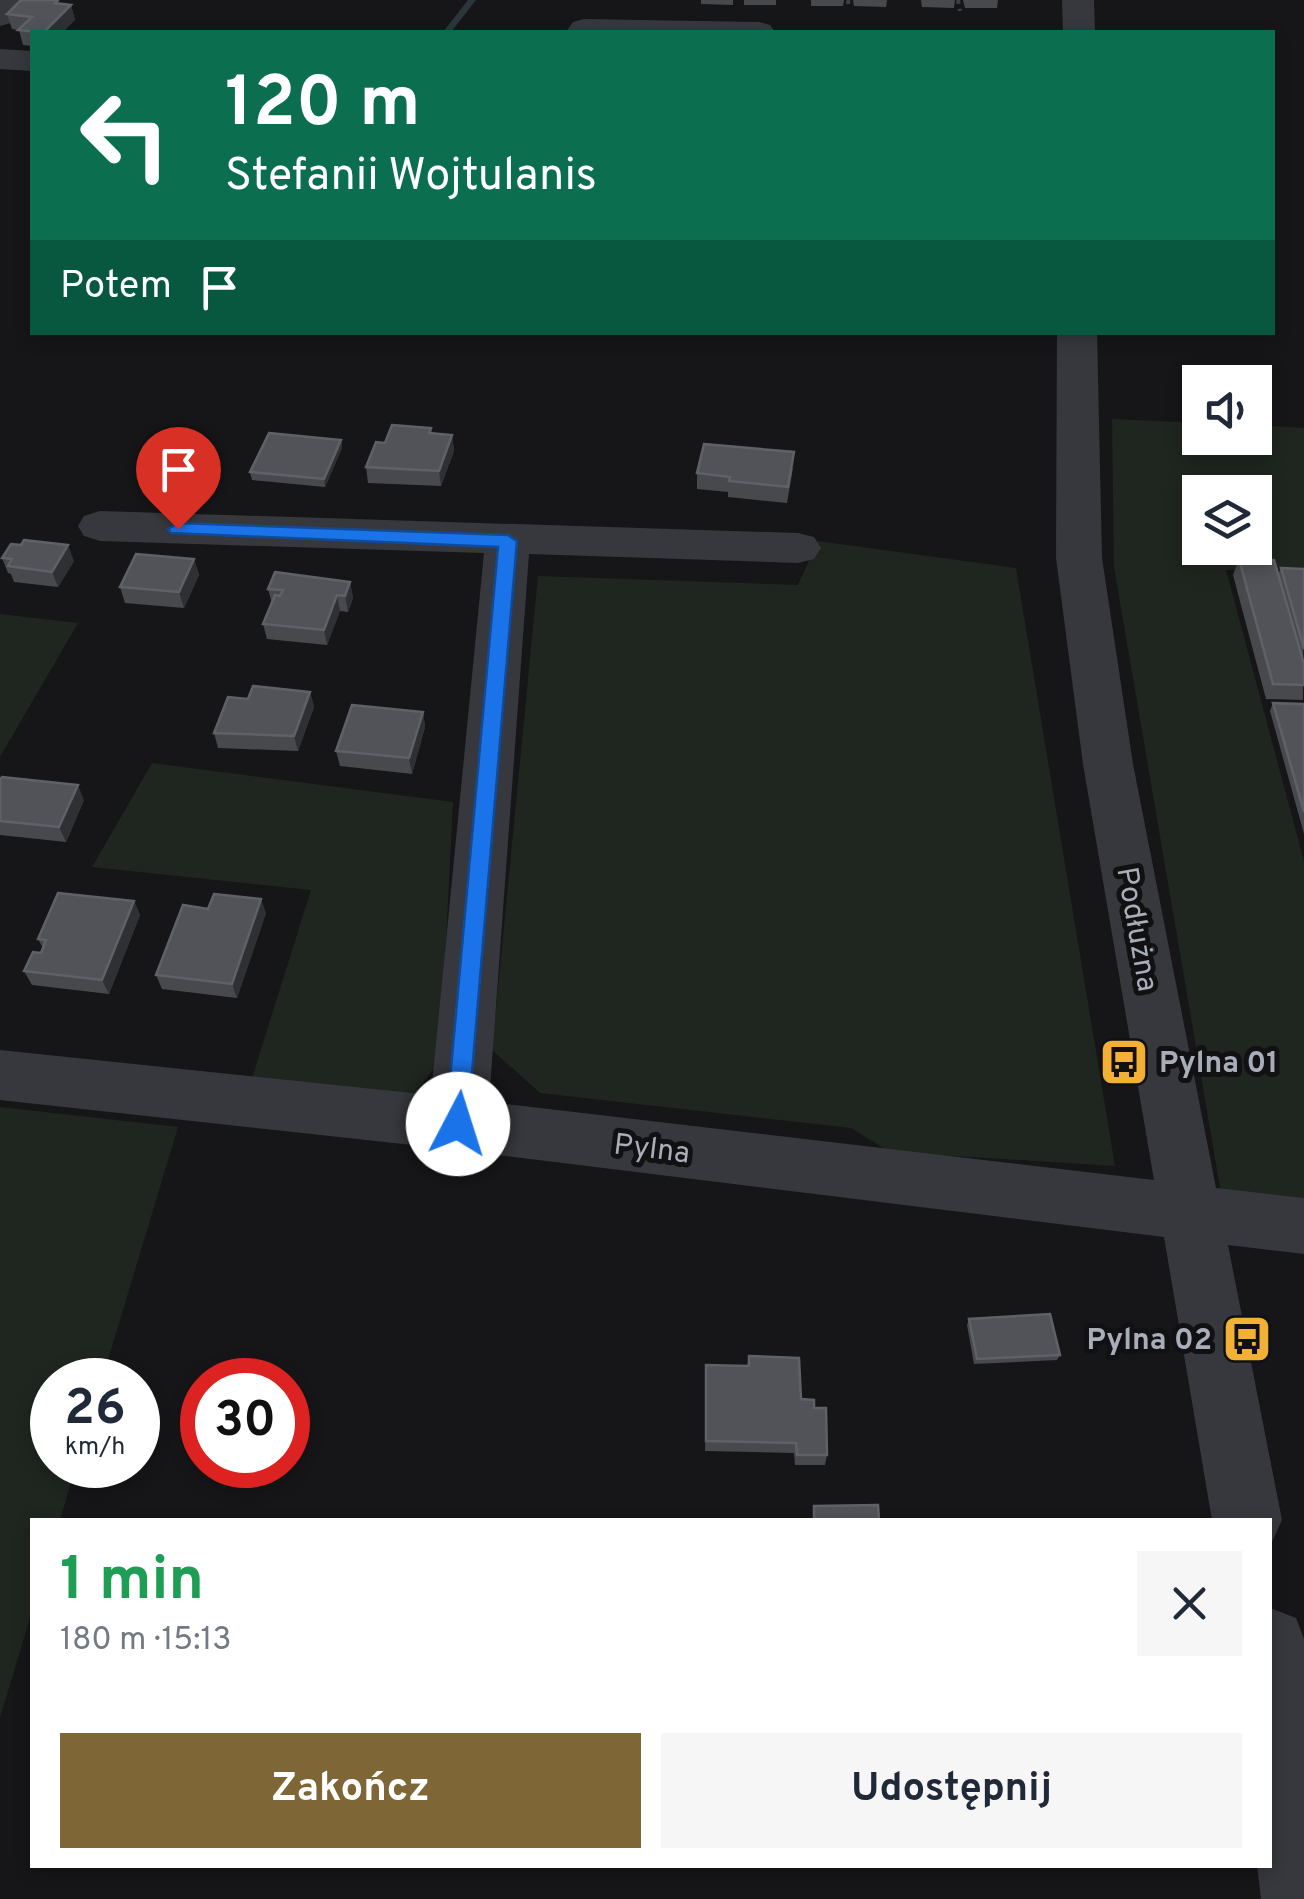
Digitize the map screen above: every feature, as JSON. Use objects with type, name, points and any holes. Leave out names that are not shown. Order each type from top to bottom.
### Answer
[{"type":"street","points":[[0,16],[16,0]]},
{"type":"street","points":[[1078,0],[1079,30]]},
{"type":"street","points":[[584,29],[650,15],[746,30]]},
{"type":"street","points":[[0,59],[30,61]]},
{"type":"street","name":"Podłużna","points":[[1077,335],[1079,558],[1108,764],[1247,1518]]},
{"type":"street","points":[[100,526],[798,548]]},
{"type":"street","points":[[458,1124],[508,541]]},
{"type":"street","name":"Pylna","points":[[0,1075],[458,1124],[1304,1226]]},
{"type":"street","points":[[1272,1661],[1300,1899]]},
{"type":"path","points":[[848,0],[849,9]]},
{"type":"path","points":[[958,0],[960,11]]},
{"type":"shaded area","points":[[1112,419],[1182,422],[1182,455],[1272,455],[1272,426],[1304,428],[1304,571],[1226,570],[1304,861],[1304,1209],[1222,1199],[1114,567]]},
{"type":"shaded area","points":[[818,541],[1016,568],[1115,1166],[890,1152],[851,1128],[540,1093],[492,1050],[538,576],[798,585]]},
{"type":"shaded area","points":[[0,614],[78,623],[0,757]]},
{"type":"shaded area","points":[[152,763],[453,802],[440,1060],[413,1096],[252,1078],[311,890],[92,867]]},
{"type":"shaded area","points":[[0,1107],[178,1127],[109,1358],[30,1358],[30,1488],[69,1488],[61,1518],[30,1518],[30,1618],[0,1718]]},
{"type":"building","points":[[21,0],[58,0],[55,3],[71,5],[46,30],[18,30],[32,17],[7,14]]},
{"type":"building","points":[[392,425],[431,428],[429,433],[452,435],[439,471],[366,467],[376,442],[385,443]]},
{"type":"building","points":[[269,433],[341,440],[324,479],[250,472]]},
{"type":"building","points":[[704,444],[794,452],[788,487],[729,481],[730,477],[697,473]]},
{"type":"building","points":[[24,540],[68,545],[52,572],[8,566],[12,559],[2,558],[11,544],[21,545]]},
{"type":"building","points":[[136,554],[194,559],[179,592],[120,587]]},
{"type":"building","points":[[1272,560],[1304,664],[1304,685],[1273,684],[1241,565],[1272,565]]},
{"type":"building","points":[[1281,568],[1304,569],[1304,649]]},
{"type":"building","points":[[275,572],[350,582],[345,596],[337,595],[324,630],[263,624],[275,595],[280,596],[283,590],[268,589]]},
{"type":"building","points":[[253,686],[310,692],[294,736],[214,733],[228,697],[248,699]]},
{"type":"building","points":[[1273,703],[1304,704],[1304,812]]},
{"type":"building","points":[[352,705],[423,712],[409,758],[336,751]]},
{"type":"building","points":[[2,777],[78,785],[59,827],[0,821]]},
{"type":"building","points":[[58,893],[134,901],[102,980],[24,971],[33,952],[41,953],[46,940],[38,939]]},
{"type":"building","points":[[214,894],[261,899],[232,984],[156,975],[183,905],[208,909]]},
{"type":"building","points":[[1050,1314],[1060,1355],[977,1359],[969,1319]]},
{"type":"building","points":[[749,1356],[799,1358],[801,1399],[814,1400],[814,1408],[826,1408],[827,1455],[797,1455],[796,1443],[706,1441],[706,1365],[749,1366]]},
{"type":"building","points":[[878,1505],[879,1518],[814,1518],[814,1506]]},
{"type":"waterway","points":[[449,30],[472,0]]},
{"type":"place","name":"Pylna 01","points":[[1124,1062]]},
{"type":"place","name":"Pylna 02","points":[[1247,1339]]},
{"type":"route","points":[[178,529],[508,541],[458,1124]]}]
